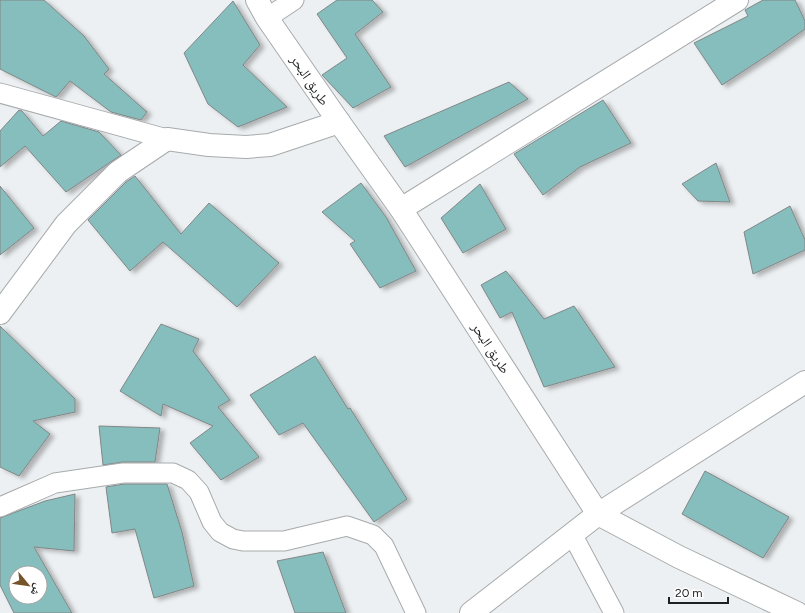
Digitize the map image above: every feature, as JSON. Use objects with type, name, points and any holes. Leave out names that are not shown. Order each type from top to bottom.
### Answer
[{"type":"main road","points":[[401,209],[738,0]]},
{"type":"main road","name":"طريق البحر","points":[[262,9],[339,122],[401,209],[598,514],[679,557],[797,613]]},
{"type":"main road","points":[[0,313],[66,224],[118,172],[168,139],[209,145],[246,147],[270,145],[339,122]]},
{"type":"main road","points":[[471,613],[598,514],[805,382]]},
{"type":"street","points":[[262,9],[294,0]]},
{"type":"street","points":[[0,93],[168,139]]},
{"type":"street","points":[[0,507],[55,483],[123,473],[174,474],[188,480],[199,492],[212,522],[220,532],[233,539],[243,541],[284,541],[347,526],[373,535],[384,546],[416,613]]},
{"type":"street","points":[[572,534],[614,613]]},
{"type":"building","points":[[0,0],[44,0],[84,36],[109,69],[104,74],[147,112],[141,120],[111,112],[70,81],[56,97],[0,69]]},
{"type":"building","points":[[337,0],[372,0],[383,12],[355,34],[391,87],[353,108],[322,75],[347,58],[317,14]]},
{"type":"building","points":[[763,0],[795,0],[805,21],[805,29],[722,85],[694,43],[748,16],[745,10]]},
{"type":"building","points":[[233,1],[260,45],[243,65],[287,107],[238,127],[208,104],[184,53]]},
{"type":"building","points":[[509,82],[528,99],[405,167],[384,136]]},
{"type":"building","points":[[603,100],[631,143],[580,167],[543,195],[514,154]]},
{"type":"building","points":[[19,110],[22,111],[43,136],[61,121],[99,132],[121,155],[66,192],[25,146],[0,167],[0,131]]},
{"type":"building","points":[[716,163],[730,202],[698,201],[682,184]]},
{"type":"building","points":[[135,176],[181,234],[209,203],[279,263],[237,307],[163,242],[130,271],[88,220],[126,182]]},
{"type":"building","points":[[361,183],[386,217],[416,271],[380,288],[350,244],[355,241],[322,212]]},
{"type":"building","points":[[480,184],[506,229],[463,253],[441,218]]},
{"type":"building","points":[[0,186],[34,228],[0,255]]},
{"type":"building","points":[[790,206],[805,240],[805,250],[753,274],[744,232]]},
{"type":"building","points":[[506,271],[544,319],[574,306],[615,367],[544,387],[512,312],[500,318],[481,285]]},
{"type":"building","points":[[161,324],[199,339],[193,351],[230,400],[218,407],[259,457],[221,480],[190,443],[213,426],[163,404],[161,416],[120,391]]},
{"type":"building","points":[[0,326],[75,399],[75,412],[33,421],[50,434],[19,476],[0,467]]},
{"type":"building","points":[[315,356],[348,409],[350,408],[407,499],[374,522],[303,423],[279,435],[250,395]]},
{"type":"building","points":[[99,426],[160,428],[155,462],[123,462],[103,465]]},
{"type":"building","points":[[705,471],[789,517],[763,558],[682,514]]},
{"type":"building","points":[[124,484],[167,484],[182,532],[194,586],[154,598],[135,529],[112,533],[106,487]]},
{"type":"building","points":[[75,494],[74,551],[34,547],[44,565],[8,565],[8,601],[0,585],[0,518],[45,501]]},
{"type":"building","points":[[323,552],[346,613],[295,613],[277,561]]},
{"type":"building","points":[[48,571],[72,613],[14,613],[10,605],[48,605]]}]
